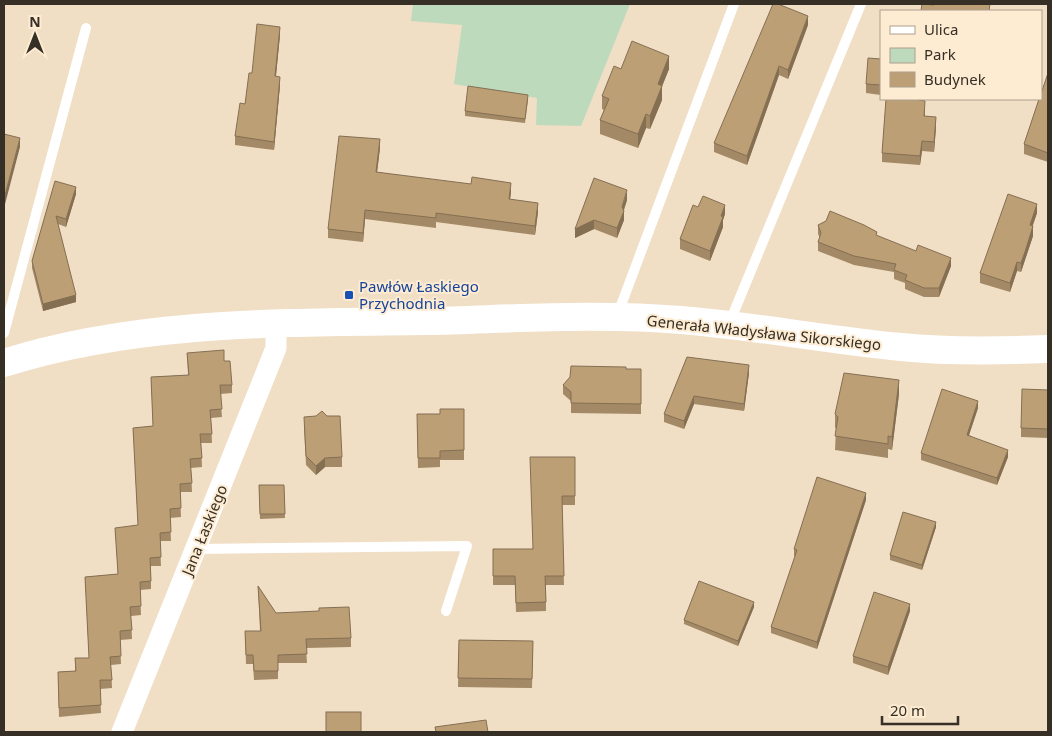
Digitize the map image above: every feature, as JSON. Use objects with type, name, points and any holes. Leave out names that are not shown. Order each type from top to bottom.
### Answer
[{"type":"street","name":"Generała Władysława Sikorskiego","points":[[4,363],[72,343],[123,335],[276,325],[616,317],[728,325],[903,348],[999,352],[1048,350]]},
{"type":"street","name":"Jana Łaskiego","points":[[122,732],[276,348],[276,325]]},
{"type":"lane","points":[[616,317],[734,4]]},
{"type":"lane","points":[[728,325],[861,4]]},
{"type":"lane","points":[[4,333],[86,28]]},
{"type":"lane","points":[[196,550],[467,546],[446,611]]},
{"type":"green space","points":[[413,4],[630,4],[581,126],[536,125],[537,98],[454,84],[462,25],[411,21]]},
{"type":"building","points":[[773,4],[778,4],[808,16],[788,70],[779,66],[747,156],[714,143]]},
{"type":"building","points":[[922,4],[990,4],[989,10],[921,10]]},
{"type":"building","points":[[257,24],[280,27],[275,76],[280,77],[274,142],[235,136],[240,103],[245,104],[249,73],[252,73]]},
{"type":"building","points":[[632,41],[669,56],[658,84],[662,86],[650,116],[646,114],[638,134],[600,120],[609,99],[602,96],[614,66],[621,69]]},
{"type":"building","points":[[868,58],[880,59],[880,85],[866,84]]},
{"type":"building","points":[[1048,73],[1048,153],[1024,144],[1039,100],[1042,100],[1042,91]]},
{"type":"building","points":[[468,86],[528,95],[525,119],[465,111]]},
{"type":"building","points":[[886,100],[925,101],[924,116],[936,117],[934,142],[922,141],[920,156],[882,153]]},
{"type":"building","points":[[4,134],[20,138],[4,199]]},
{"type":"building","points":[[339,136],[380,139],[376,172],[471,184],[472,177],[511,183],[509,199],[538,203],[535,226],[436,213],[436,218],[365,210],[363,233],[328,229]]},
{"type":"building","points":[[594,178],[627,190],[622,207],[624,211],[617,228],[594,220],[575,229]]},
{"type":"building","points":[[55,181],[76,187],[66,219],[56,216],[76,295],[43,304],[32,261]]},
{"type":"building","points":[[1008,194],[1037,204],[1030,225],[1033,226],[1025,252],[1021,263],[1017,262],[1010,283],[980,273]]},
{"type":"building","points":[[703,196],[725,205],[721,216],[723,217],[710,251],[680,239],[693,205],[698,207]]},
{"type":"building","points":[[830,211],[864,225],[877,232],[876,235],[916,251],[918,245],[951,258],[939,288],[924,288],[905,280],[907,275],[894,270],[896,264],[854,256],[818,242],[821,233],[818,225],[826,221]]},
{"type":"building","points":[[224,350],[224,361],[230,361],[232,385],[220,385],[222,409],[210,410],[212,434],[200,434],[202,458],[190,459],[192,483],[180,484],[181,508],[170,509],[171,532],[160,533],[161,557],[150,558],[151,581],[140,582],[141,606],[130,607],[132,630],[120,631],[121,656],[110,657],[112,680],[100,680],[101,705],[59,708],[58,672],[76,671],[75,658],[89,658],[85,577],[118,574],[115,528],[138,525],[133,428],[153,426],[151,377],[189,375],[187,353]]},
{"type":"building","points":[[687,357],[749,365],[744,404],[694,396],[684,421],[664,414]]},
{"type":"building","points":[[571,366],[641,369],[641,404],[571,403],[571,392],[563,385],[570,377]]},
{"type":"building","points":[[844,373],[899,380],[892,437],[888,436],[888,444],[835,436],[838,417],[835,414]]},
{"type":"building","points":[[942,389],[978,401],[967,435],[1008,450],[997,478],[921,453]]},
{"type":"building","points":[[1022,389],[1048,390],[1048,429],[1021,428]]},
{"type":"building","points":[[440,409],[464,409],[464,450],[440,451],[440,458],[418,458],[417,414],[440,414]]},
{"type":"building","points":[[322,411],[327,416],[340,416],[342,457],[325,458],[316,466],[306,456],[304,417],[316,416]]},
{"type":"building","points":[[530,457],[575,457],[575,496],[562,496],[564,576],[545,576],[546,602],[516,603],[515,576],[493,576],[493,549],[533,549]]},
{"type":"building","points":[[817,477],[866,493],[817,642],[771,627],[797,550],[794,549]]},
{"type":"building","points":[[259,485],[284,485],[285,514],[260,514]]},
{"type":"building","points":[[903,512],[936,522],[922,565],[890,555]]},
{"type":"building","points":[[699,581],[754,602],[738,641],[684,620]]},
{"type":"building","points":[[258,586],[276,613],[319,611],[319,608],[349,607],[351,638],[306,639],[307,654],[278,655],[278,671],[254,671],[253,655],[246,655],[245,631],[261,631]]},
{"type":"building","points":[[874,592],[910,604],[888,667],[853,656]]},
{"type":"building","points":[[459,640],[533,641],[532,679],[458,678]]},
{"type":"building","points":[[326,712],[361,712],[361,732],[326,732]]},
{"type":"building","points":[[486,720],[488,732],[436,732],[435,727]]},
{"type":"place","name":"Pawłów Łaskiego Przychodnia","points":[[349,295]]}]
